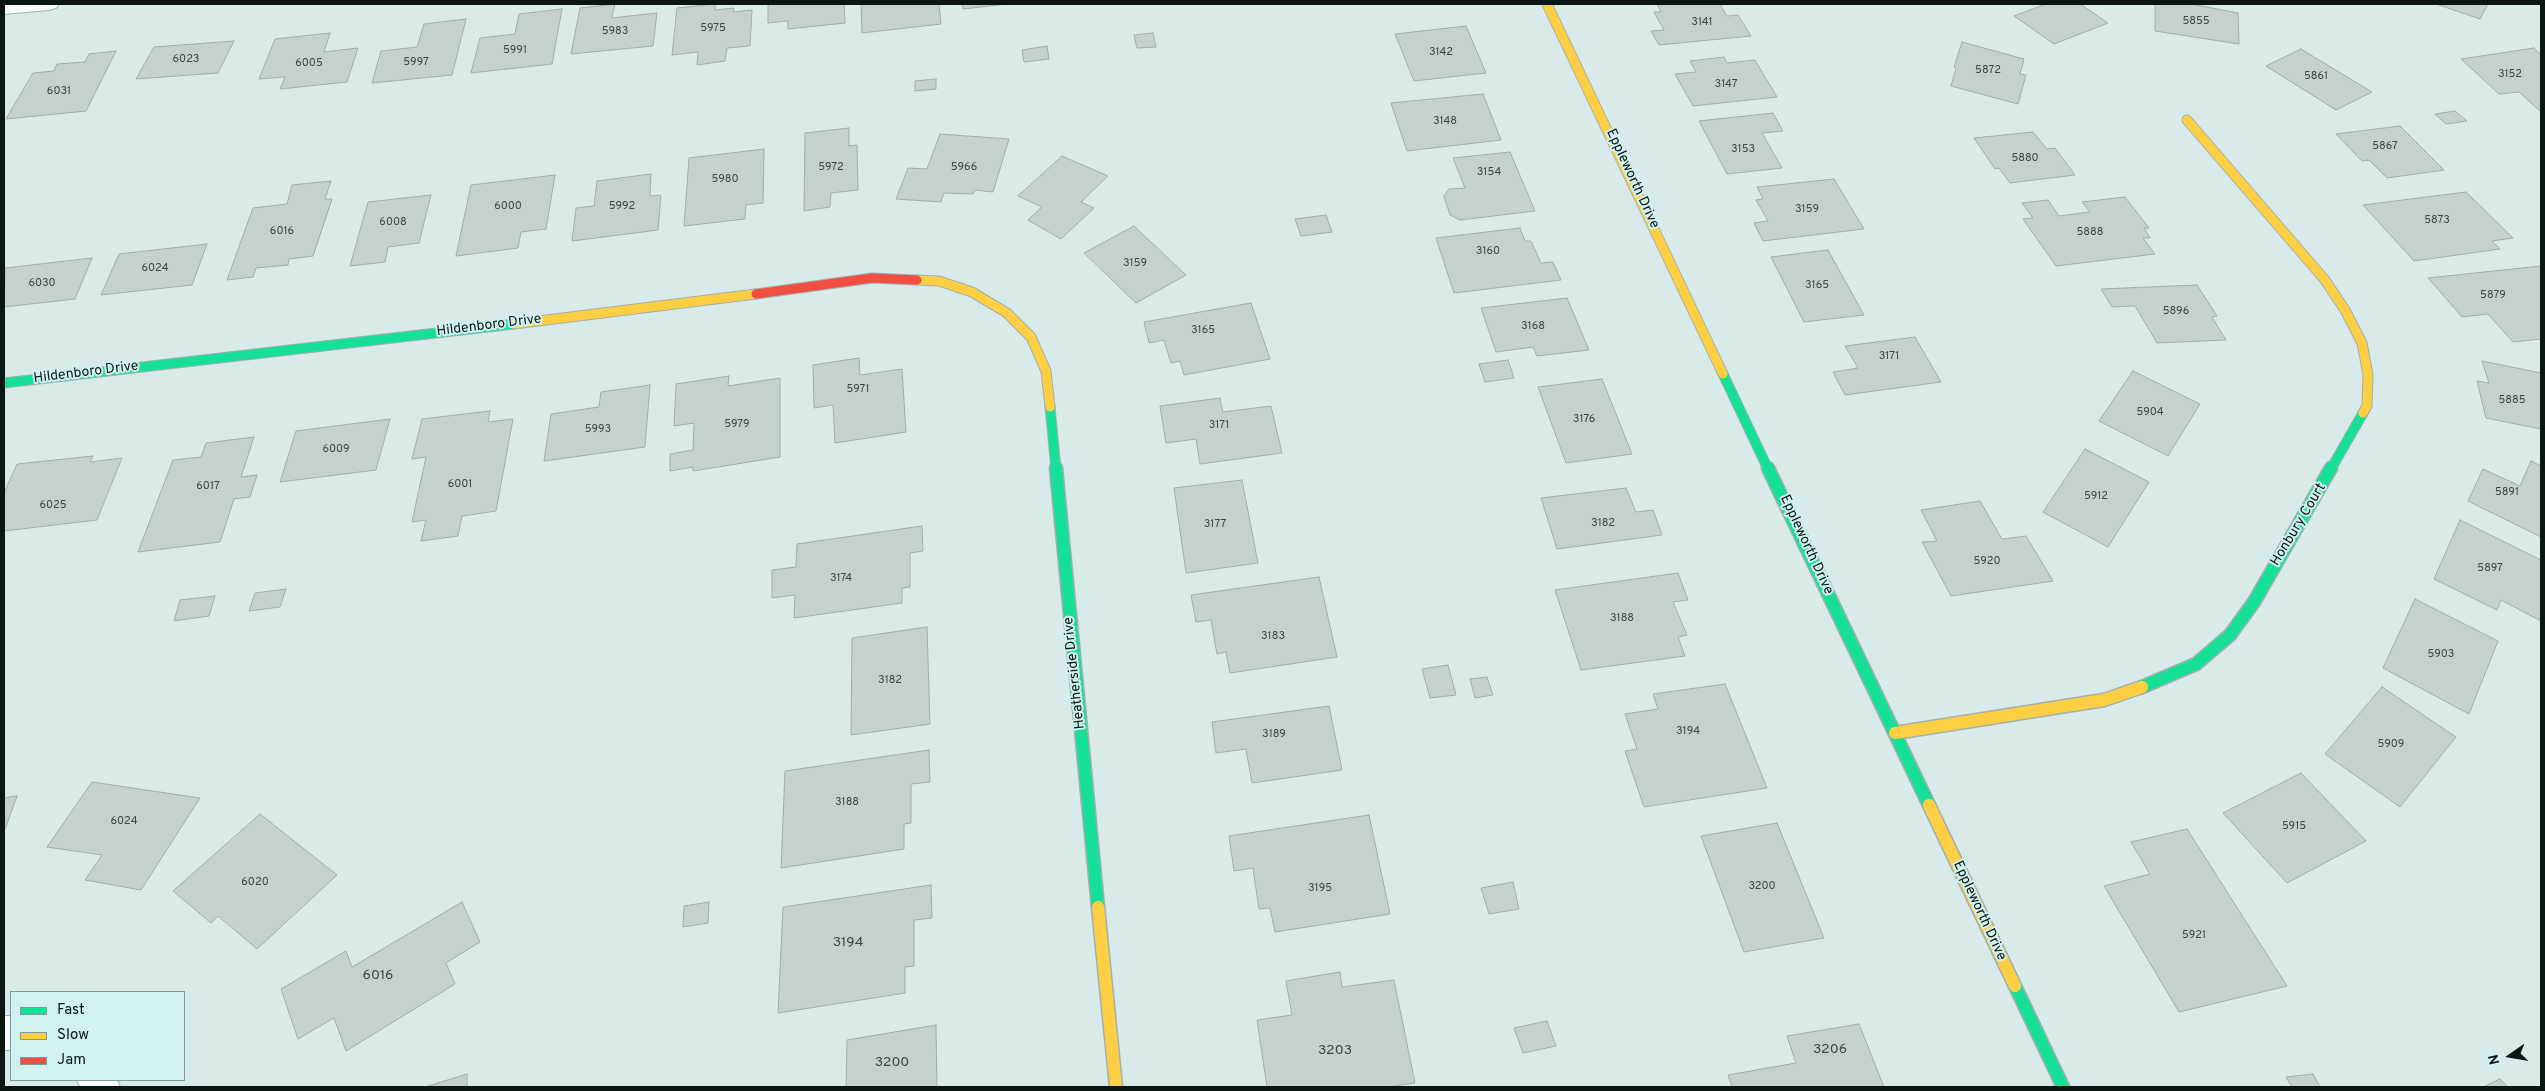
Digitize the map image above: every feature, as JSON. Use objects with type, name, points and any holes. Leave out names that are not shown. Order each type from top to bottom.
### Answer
[{"type":"street","points":[[4,8],[48,4]]},
{"type":"street","name":"Eppleworth Drive","points":[[1547,4],[2063,1087]]},
{"type":"street","name":"Honbury Court","points":[[1895,733],[2104,700],[2151,684],[2196,664],[2230,635],[2254,602],[2367,406],[2368,375],[2362,343],[2345,310],[2325,280],[2187,120]]},
{"type":"street","name":"Hildenboro Drive","points":[[4,383],[616,312],[872,278],[939,282],[972,292]]},
{"type":"street","name":"Heatherside Drive","points":[[972,292],[1007,313],[1031,337],[1046,371],[1116,1087]]},
{"type":"building","points":[[615,4],[612,18],[657,13],[653,46],[571,54],[580,8]]},
{"type":"building","points":[[715,4],[715,10],[734,8],[733,12],[752,10],[750,46],[727,48],[725,61],[697,65],[698,52],[672,55],[677,8]]},
{"type":"building","points":[[768,4],[844,4],[845,23],[788,29],[788,21],[768,23]]},
{"type":"building","points":[[861,4],[939,4],[941,24],[862,33]]},
{"type":"building","points":[[962,4],[1007,4],[963,9]]},
{"type":"building","points":[[1657,4],[1720,4],[1727,16],[1738,15],[1751,36],[1659,45],[1651,31],[1664,30],[1654,12],[1661,12]]},
{"type":"building","points":[[2046,4],[2080,4],[2108,23],[2054,44],[2014,16]]},
{"type":"building","points":[[2155,4],[2191,4],[2238,13],[2239,44],[2155,31]]},
{"type":"building","points":[[2436,4],[2488,4],[2480,19]]},
{"type":"building","points":[[562,9],[552,64],[471,73],[480,38],[515,34],[519,14]]},
{"type":"building","points":[[466,19],[452,75],[372,83],[381,51],[417,47],[424,24]]},
{"type":"building","points":[[1466,26],[1486,73],[1414,81],[1395,34]]},
{"type":"building","points":[[330,33],[324,52],[358,48],[347,82],[280,89],[285,77],[259,79],[275,39]]},
{"type":"building","points":[[1153,33],[1156,47],[1137,48],[1134,35]]},
{"type":"building","points":[[234,41],[218,73],[136,79],[154,47]]},
{"type":"building","points":[[1962,42],[2024,59],[2020,74],[2026,75],[2018,104],[1951,86],[1956,68],[1954,67]]},
{"type":"building","points":[[1047,46],[1049,59],[1024,62],[1022,50]]},
{"type":"building","points":[[2534,48],[2541,55],[2541,112],[2519,92],[2499,94],[2461,59]]},
{"type":"building","points":[[2301,49],[2372,92],[2336,110],[2266,66]]},
{"type":"building","points":[[116,51],[86,111],[6,119],[33,73],[54,71],[57,64],[85,62],[89,54]]},
{"type":"building","points":[[1724,57],[1727,63],[1755,60],[1777,97],[1693,106],[1675,74],[1696,72],[1690,61]]},
{"type":"building","points":[[936,79],[936,89],[915,91],[915,81]]},
{"type":"building","points":[[1483,94],[1501,140],[1407,151],[1391,103]]},
{"type":"building","points":[[2455,111],[2467,121],[2446,124],[2435,114]]},
{"type":"building","points":[[1773,113],[1783,131],[1762,133],[1782,168],[1727,174],[1699,121]]},
{"type":"building","points":[[2400,126],[2444,170],[2387,178],[2369,160],[2362,161],[2336,134]]},
{"type":"building","points":[[849,128],[849,146],[857,145],[858,190],[831,193],[830,207],[804,211],[805,133]]},
{"type":"building","points":[[2033,132],[2047,149],[2055,148],[2075,175],[2010,183],[1999,168],[1995,169],[1974,138]]},
{"type":"building","points":[[940,134],[1009,139],[993,192],[975,190],[973,194],[944,193],[941,202],[896,199],[908,168],[927,169]]},
{"type":"building","points":[[764,149],[763,203],[746,205],[745,219],[684,226],[689,158]]},
{"type":"building","points":[[1510,152],[1535,211],[1460,220],[1450,215],[1444,196],[1449,189],[1465,188],[1453,158]]},
{"type":"building","points":[[1062,156],[1108,176],[1081,202],[1094,208],[1061,239],[1028,220],[1042,207],[1018,196]]},
{"type":"building","points":[[651,174],[650,196],[661,195],[658,230],[572,241],[576,208],[594,206],[597,181]]},
{"type":"building","points":[[555,175],[546,229],[521,232],[518,248],[456,256],[471,185]]},
{"type":"building","points":[[1834,179],[1864,229],[1763,241],[1754,223],[1768,221],[1756,200],[1763,199],[1757,187]]},
{"type":"building","points":[[331,181],[325,199],[332,199],[313,256],[289,259],[288,265],[256,268],[253,277],[227,280],[253,208],[287,204],[292,185]]},
{"type":"building","points":[[2466,192],[2513,238],[2492,241],[2500,249],[2414,261],[2363,205]]},
{"type":"building","points":[[431,195],[419,243],[388,247],[385,262],[350,266],[368,202]]},
{"type":"building","points":[[2125,197],[2149,228],[2144,228],[2150,238],[2143,238],[2155,254],[2056,266],[2023,219],[2033,218],[2022,203],[2048,200],[2059,216],[2090,212],[2082,202]]},
{"type":"building","points":[[1326,215],[1332,232],[1301,236],[1295,219]]},
{"type":"building","points":[[1134,226],[1186,275],[1136,303],[1084,253]]},
{"type":"building","points":[[1520,228],[1525,241],[1531,241],[1541,263],[1553,262],[1561,280],[1454,293],[1436,238]]},
{"type":"building","points":[[207,244],[192,285],[101,295],[119,254]]},
{"type":"building","points":[[1828,250],[1864,315],[1804,322],[1771,257]]},
{"type":"building","points":[[92,258],[75,299],[4,307],[5,268]]},
{"type":"building","points":[[2541,266],[2541,339],[2513,342],[2488,314],[2462,317],[2428,278]]},
{"type":"building","points":[[2197,285],[2217,316],[2212,317],[2226,340],[2157,343],[2135,306],[2112,307],[2101,289]]},
{"type":"building","points":[[1567,298],[1589,350],[1537,356],[1533,347],[1496,352],[1481,308]]},
{"type":"building","points":[[1251,303],[1270,359],[1184,375],[1180,361],[1171,363],[1164,340],[1149,343],[1144,322]]},
{"type":"building","points":[[1915,337],[1941,382],[1845,395],[1833,372],[1858,368],[1845,346]]},
{"type":"building","points":[[859,358],[860,375],[902,369],[906,432],[835,443],[833,405],[814,408],[813,365]]},
{"type":"building","points":[[1508,360],[1514,378],[1485,382],[1479,364]]},
{"type":"building","points":[[2482,361],[2541,373],[2541,429],[2486,418],[2477,381],[2489,383]]},
{"type":"building","points":[[2133,371],[2200,404],[2168,456],[2099,421]]},
{"type":"building","points":[[729,376],[728,386],[780,378],[780,457],[693,471],[693,467],[670,471],[670,454],[693,450],[694,423],[674,426],[676,384]]},
{"type":"building","points":[[1602,379],[1632,454],[1566,463],[1538,387]]},
{"type":"building","points":[[650,385],[645,447],[544,461],[551,414],[599,407],[601,392]]},
{"type":"building","points":[[1220,398],[1223,412],[1271,406],[1282,453],[1200,464],[1196,439],[1166,443],[1160,406]]},
{"type":"building","points":[[490,411],[488,422],[513,419],[496,511],[462,516],[458,536],[421,541],[426,520],[412,522],[426,457],[412,459],[422,419]]},
{"type":"building","points":[[390,419],[376,470],[280,482],[296,431]]},
{"type":"building","points":[[254,437],[241,477],[257,475],[250,497],[234,499],[220,542],[138,552],[173,460],[201,457],[206,443]]},
{"type":"building","points":[[2085,449],[2149,482],[2108,547],[2043,512]]},
{"type":"building","points":[[93,456],[90,462],[122,458],[97,520],[4,531],[4,493],[17,464]]},
{"type":"building","points":[[2531,461],[2541,466],[2541,537],[2468,501],[2483,469],[2520,486]]},
{"type":"building","points":[[1242,480],[1258,563],[1186,573],[1174,488]]},
{"type":"building","points":[[1626,488],[1636,512],[1653,510],[1662,535],[1557,549],[1541,498]]},
{"type":"building","points":[[1980,501],[2002,539],[2026,536],[2053,581],[1951,596],[1922,542],[1937,541],[1921,510]]},
{"type":"building","points":[[2460,520],[2541,560],[2541,621],[2501,600],[2497,610],[2434,579]]},
{"type":"building","points":[[922,526],[923,551],[910,553],[910,587],[902,588],[902,603],[794,618],[795,595],[772,598],[772,570],[796,567],[797,544]]},
{"type":"building","points":[[1678,573],[1688,600],[1673,602],[1687,635],[1678,637],[1685,656],[1581,670],[1555,590]]},
{"type":"building","points":[[1319,577],[1337,657],[1230,673],[1226,652],[1217,654],[1211,620],[1196,622],[1191,595]]},
{"type":"building","points":[[286,589],[280,607],[249,611],[255,593]]},
{"type":"building","points":[[215,596],[209,616],[174,621],[180,600]]},
{"type":"building","points":[[2415,599],[2498,641],[2469,714],[2383,668]]},
{"type":"building","points":[[927,627],[930,724],[851,735],[852,638]]},
{"type":"building","points":[[1448,665],[1456,695],[1430,698],[1422,669]]},
{"type":"building","points":[[1487,677],[1493,695],[1475,698],[1470,679]]},
{"type":"building","points":[[1725,684],[1767,788],[1644,807],[1625,751],[1637,749],[1625,714],[1658,709],[1653,694]]},
{"type":"building","points":[[2382,687],[2456,737],[2400,807],[2325,754]]},
{"type":"building","points":[[1329,706],[1342,770],[1252,783],[1246,749],[1216,753],[1212,722]]},
{"type":"building","points":[[929,750],[930,782],[911,784],[911,823],[904,824],[904,849],[781,868],[785,771]]},
{"type":"building","points":[[2301,773],[2366,841],[2287,883],[2223,813]]},
{"type":"building","points":[[92,782],[200,798],[141,890],[85,880],[102,855],[47,847]]},
{"type":"building","points":[[17,796],[4,832],[4,798]]},
{"type":"building","points":[[260,814],[337,875],[257,949],[218,916],[211,923],[173,891]]},
{"type":"building","points":[[1369,815],[1390,914],[1275,932],[1270,908],[1259,909],[1253,868],[1234,871],[1229,836]]},
{"type":"building","points":[[1777,823],[1824,938],[1744,952],[1701,836]]},
{"type":"building","points":[[2187,829],[2287,986],[2179,1012],[2104,886],[2150,874],[2131,842]]},
{"type":"building","points":[[1513,882],[1519,909],[1489,914],[1481,888]]},
{"type":"building","points":[[931,885],[932,918],[914,920],[914,966],[905,967],[905,993],[778,1013],[783,907]]},
{"type":"building","points":[[462,902],[480,942],[446,963],[455,984],[346,1051],[334,1018],[298,1039],[281,989],[346,951],[352,967]]},
{"type":"building","points":[[709,902],[708,923],[683,927],[684,906]]},
{"type":"building","points":[[1340,972],[1342,987],[1394,980],[1415,1083],[1387,1087],[1267,1087],[1257,1020],[1292,1015],[1286,981]]},
{"type":"building","points":[[1547,1021],[1556,1046],[1523,1053],[1514,1028]]},
{"type":"building","points":[[1859,1024],[1884,1087],[1732,1087],[1728,1075],[1796,1063],[1787,1036]]},
{"type":"building","points":[[936,1025],[937,1087],[846,1087],[847,1040]]},
{"type":"building","points":[[467,1074],[467,1087],[425,1087]]},
{"type":"building","points":[[2313,1074],[2320,1087],[2292,1087],[2286,1077]]},
{"type":"building","points":[[2500,1079],[2508,1087],[2483,1087]]},
{"type":"traffic: fast","points":[[4,383],[514,324]]},
{"type":"traffic: fast","points":[[1723,374],[1929,805]]},
{"type":"traffic: fast","points":[[1050,407],[1098,907]]},
{"type":"traffic: fast","points":[[2142,687],[2196,664],[2230,635],[2254,602],[2363,413]]},
{"type":"traffic: fast","points":[[2015,986],[2063,1087]]},
{"type":"traffic: slow","points":[[1547,4],[1723,374]]},
{"type":"traffic: slow","points":[[2187,120],[2325,280],[2345,310],[2362,343],[2368,375],[2367,406],[2363,413]]},
{"type":"traffic: slow","points":[[917,280],[939,281],[972,292],[1007,313],[1031,337],[1046,371],[1050,407]]},
{"type":"traffic: slow","points":[[514,324],[756,294]]},
{"type":"traffic: slow","points":[[1895,733],[2104,700],[2142,687]]},
{"type":"traffic: slow","points":[[1929,805],[2015,986]]},
{"type":"traffic: slow","points":[[1098,907],[1116,1087]]},
{"type":"traffic: jam","points":[[756,294],[872,278],[917,280]]}]
